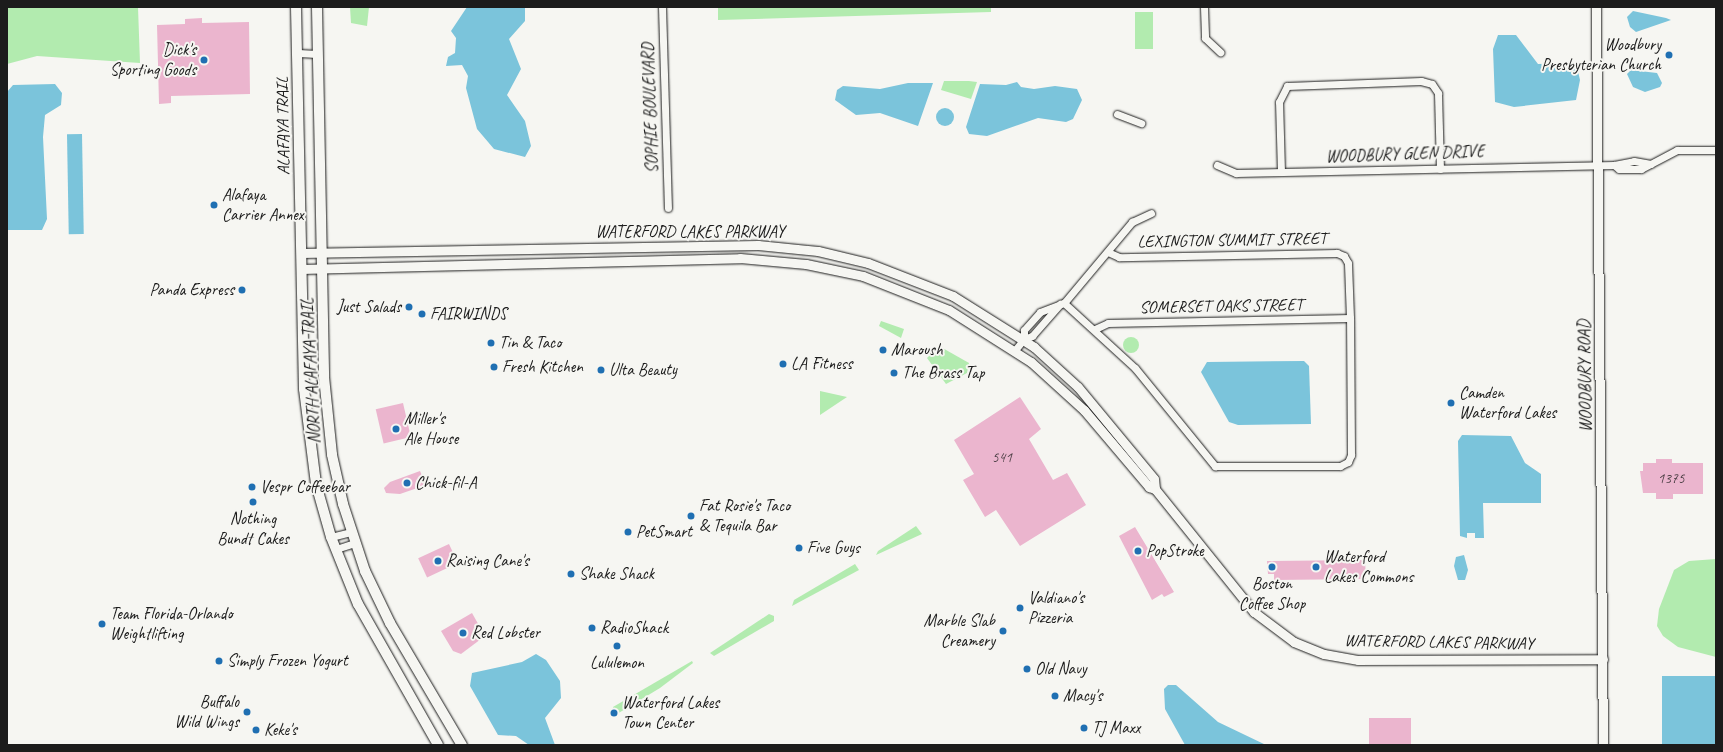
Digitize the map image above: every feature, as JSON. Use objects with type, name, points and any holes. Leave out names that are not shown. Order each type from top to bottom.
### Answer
[{"type":"main road","name":"ALAFAYA TRAIL","points":[[296,7],[301,269]]},
{"type":"main road","points":[[317,7],[321,254]]},
{"type":"main road","name":"NORTH ALAFAYA TRAIL","points":[[321,254],[328,426],[351,532],[390,623],[462,745]]},
{"type":"main road","name":"NORTH ALAFAYA TRAIL","points":[[301,269],[305,414],[316,484],[331,537],[371,630],[438,745]]},
{"type":"street","name":"SOPHIE BOULEVARD","points":[[662,7],[668,208]]},
{"type":"street","points":[[1204,7],[1205,38],[1220,52]]},
{"type":"street","name":"WOODBURY ROAD","points":[[1596,7],[1603,745]]},
{"type":"street","points":[[297,53],[318,54]]},
{"type":"street","points":[[1281,172],[1279,102],[1287,86],[1405,81],[1425,81],[1436,89],[1440,169]]},
{"type":"street","points":[[1117,114],[1141,122]]},
{"type":"street","name":"WOODBURY GLEN DRIVE","points":[[1216,165],[1230,172],[1597,165],[1614,165],[1619,169],[1641,169],[1677,150],[1716,150]]},
{"type":"street","points":[[1014,350],[1024,339],[1024,330],[1040,312],[1062,303],[1136,219],[1150,213]]},
{"type":"street","name":"WATERFORD LAKES PARKWAY","points":[[301,253],[321,254],[539,248],[758,245],[854,259],[935,287],[1024,339],[1075,383],[1154,479],[1155,489]]},
{"type":"street","points":[[454,264],[470,256],[528,255],[539,248]]},
{"type":"street","name":"LEXINGTON SUMMIT STREET","points":[[1062,303],[1095,329],[1142,375],[1215,466],[1340,466],[1348,462],[1351,455],[1348,263],[1340,253],[1119,257],[1108,252]]},
{"type":"street","name":"WATERFORD LAKES PARKWAY","points":[[301,269],[740,258],[792,262],[850,273],[937,304],[1014,350],[1075,401],[1149,487],[1155,489],[1254,612],[1286,637],[1316,651],[1369,660],[1603,659]]},
{"type":"street","points":[[850,273],[854,259]]},
{"type":"street","name":"SOMERSET OAKS STREET","points":[[1095,329],[1108,323],[1350,318]]},
{"type":"street","points":[[331,537],[351,532]]},
{"type":"street","points":[[336,549],[355,543]]},
{"type":"green space","points":[[7,7],[138,7],[140,63],[37,56],[7,64]]},
{"type":"green space","points":[[350,7],[369,7],[367,26],[351,23]]},
{"type":"green space","points":[[718,7],[991,7],[991,12],[718,20]]},
{"type":"green space","points":[[1135,12],[1153,12],[1153,49],[1135,49]]},
{"type":"green space","points":[[944,81],[977,82],[971,99],[941,90]]},
{"type":"green space","points":[[881,321],[904,329],[901,338],[879,326]]},
{"type":"green space","points":[[1128,337],[1134,337],[1139,342],[1137,351],[1134,353],[1128,353],[1123,348],[1123,342]]},
{"type":"green space","points":[[939,346],[969,363],[967,373],[946,384],[927,358]]},
{"type":"green space","points":[[820,391],[847,397],[820,415]]},
{"type":"green space","points":[[916,526],[922,534],[876,555],[878,551]]},
{"type":"green space","points":[[1716,559],[1716,657],[1678,647],[1663,636],[1657,626],[1659,609],[1674,570],[1689,561]]},
{"type":"green space","points":[[855,564],[859,570],[792,606],[794,600]]},
{"type":"green space","points":[[769,614],[774,616],[774,621],[714,656],[710,653]]},
{"type":"green space","points":[[692,661],[693,663],[660,688],[617,714],[613,712],[613,707]]},
{"type":"water","points":[[467,7],[525,7],[525,21],[509,39],[521,69],[507,95],[525,121],[531,146],[525,157],[494,149],[477,129],[466,88],[468,76],[462,65],[446,66],[448,57],[455,53],[456,38],[451,31]]},
{"type":"water","points":[[1633,11],[1671,20],[1636,32],[1630,27],[1627,17]]},
{"type":"water","points":[[1498,35],[1516,35],[1538,64],[1576,63],[1580,80],[1576,100],[1514,107],[1495,102],[1493,49]]},
{"type":"water","points":[[1631,70],[1657,73],[1662,83],[1660,87],[1645,92],[1633,87],[1627,74]]},
{"type":"water","points":[[1017,82],[1021,87],[1034,89],[1055,86],[1077,89],[1082,100],[1073,119],[1066,122],[1038,118],[987,136],[969,134],[966,127],[980,84],[1006,85]]},
{"type":"water","points":[[908,83],[933,83],[918,126],[880,113],[856,115],[835,100],[837,90],[843,86],[880,89]]},
{"type":"water","points":[[55,84],[62,93],[61,105],[45,115],[43,137],[47,219],[42,230],[7,230],[7,92],[13,85]]},
{"type":"water","points":[[945,108],[951,111],[954,117],[951,123],[945,126],[939,123],[936,117],[939,111]]},
{"type":"water","points":[[67,134],[82,134],[84,234],[69,234]]},
{"type":"water","points":[[1304,361],[1309,366],[1311,424],[1238,425],[1229,422],[1201,372],[1207,362]]},
{"type":"water","points":[[1462,435],[1511,436],[1525,463],[1541,474],[1541,503],[1483,503],[1484,538],[1475,538],[1475,533],[1467,533],[1467,538],[1460,536],[1458,441]]},
{"type":"water","points":[[1464,555],[1468,570],[1465,580],[1458,580],[1454,566],[1456,557]]},
{"type":"water","points":[[536,654],[546,660],[560,681],[561,698],[545,718],[555,745],[529,745],[516,736],[498,735],[470,686],[472,673],[522,662]]},
{"type":"water","points":[[1662,676],[1716,676],[1716,745],[1662,745]]},
{"type":"water","points":[[1168,685],[1176,685],[1218,722],[1266,745],[1185,745],[1165,709],[1164,689]]},
{"type":"building","name":"Dick's Sporting Goods","points":[[202,18],[202,23],[249,22],[250,94],[171,96],[171,103],[159,104],[157,25],[185,24],[185,19]]},
{"type":"building","points":[[1020,397],[1041,429],[1029,439],[1053,480],[1067,473],[1086,505],[1020,546],[996,510],[985,517],[963,480],[974,474],[954,440]]},
{"type":"building","name":"Miller's Ale House","points":[[403,403],[411,437],[384,443],[376,409]]},
{"type":"building","points":[[1656,459],[1672,459],[1672,463],[1703,463],[1703,494],[1673,494],[1673,499],[1656,499],[1656,493],[1643,493],[1640,471],[1643,471],[1643,463],[1656,463]]},
{"type":"building","name":"Chick-fil-A","points":[[420,471],[426,485],[400,494],[386,493],[384,488],[390,482]]},
{"type":"building","name":"PopStroke","points":[[1135,527],[1174,592],[1164,597],[1162,594],[1152,600],[1119,536]]},
{"type":"building","name":"Raising Cane's","points":[[449,544],[458,563],[427,577],[418,558]]},
{"type":"building","name":"Waterford Lakes Commons","points":[[1365,560],[1366,579],[1274,580],[1274,574],[1268,574],[1267,561]]},
{"type":"building","name":"Red Lobster","points":[[472,613],[485,636],[461,654],[453,651],[441,631]]},
{"type":"building","points":[[1369,718],[1411,718],[1411,745],[1369,745]]},
{"type":"place","name":"Woodbury Presbyterian Church","points":[[1669,55]]},
{"type":"place","name":"Dick's Sporting Goods","points":[[204,60]]},
{"type":"place","name":"Alafaya Carrier Annex","points":[[214,205]]},
{"type":"place","name":"Panda Express","points":[[242,290]]},
{"type":"place","name":"Just Salads","points":[[409,307]]},
{"type":"place","name":"FAIRWINDS","points":[[422,314]]},
{"type":"place","name":"Tin & Taco","points":[[491,343]]},
{"type":"place","name":"Maroush","points":[[883,350]]},
{"type":"place","name":"LA Fitness","points":[[783,364]]},
{"type":"place","name":"Fresh Kitchen","points":[[494,367]]},
{"type":"place","name":"Ulta Beauty","points":[[601,370]]},
{"type":"place","name":"The Brass Tap","points":[[894,373]]},
{"type":"place","name":"Camden Waterford Lakes","points":[[1451,403]]},
{"type":"place","name":"Miller's Ale House","points":[[396,429]]},
{"type":"place","name":"Chick-fil-A","points":[[407,483]]},
{"type":"place","name":"Vespr Coffeebar","points":[[252,487]]},
{"type":"place","name":"Nothing Bundt Cakes","points":[[253,502]]},
{"type":"place","name":"Fat Rosie's Taco & Tequila Bar","points":[[691,516]]},
{"type":"place","name":"PetSmart","points":[[628,532]]},
{"type":"place","name":"Five Guys","points":[[799,548]]},
{"type":"place","name":"PopStroke","points":[[1138,551]]},
{"type":"place","name":"Raising Cane's","points":[[438,561]]},
{"type":"place","name":"Boston Coffee Shop","points":[[1272,567]]},
{"type":"place","name":"Waterford Lakes Commons","points":[[1316,567]]},
{"type":"place","name":"Shake Shack","points":[[571,574]]},
{"type":"place","name":"Valdiano's Pizzeria","points":[[1020,608]]},
{"type":"place","name":"Team Florida-Orlando Weightlifting","points":[[102,624]]},
{"type":"place","name":"RadioShack","points":[[592,628]]},
{"type":"place","name":"Marble Slab Creamery","points":[[1003,631]]},
{"type":"place","name":"Red Lobster","points":[[463,633]]},
{"type":"place","name":"Lululemon","points":[[617,646]]},
{"type":"place","name":"Simply Frozen Yogurt","points":[[219,661]]},
{"type":"place","name":"Old Navy","points":[[1027,669]]},
{"type":"place","name":"Macy's","points":[[1055,696]]},
{"type":"place","name":"Buffalo Wild Wings","points":[[247,712]]},
{"type":"place","name":"Waterford Lakes Town Center","points":[[614,713]]},
{"type":"place","name":"TJ Maxx","points":[[1084,728]]},
{"type":"place","name":"Keke's","points":[[256,730]]}]
